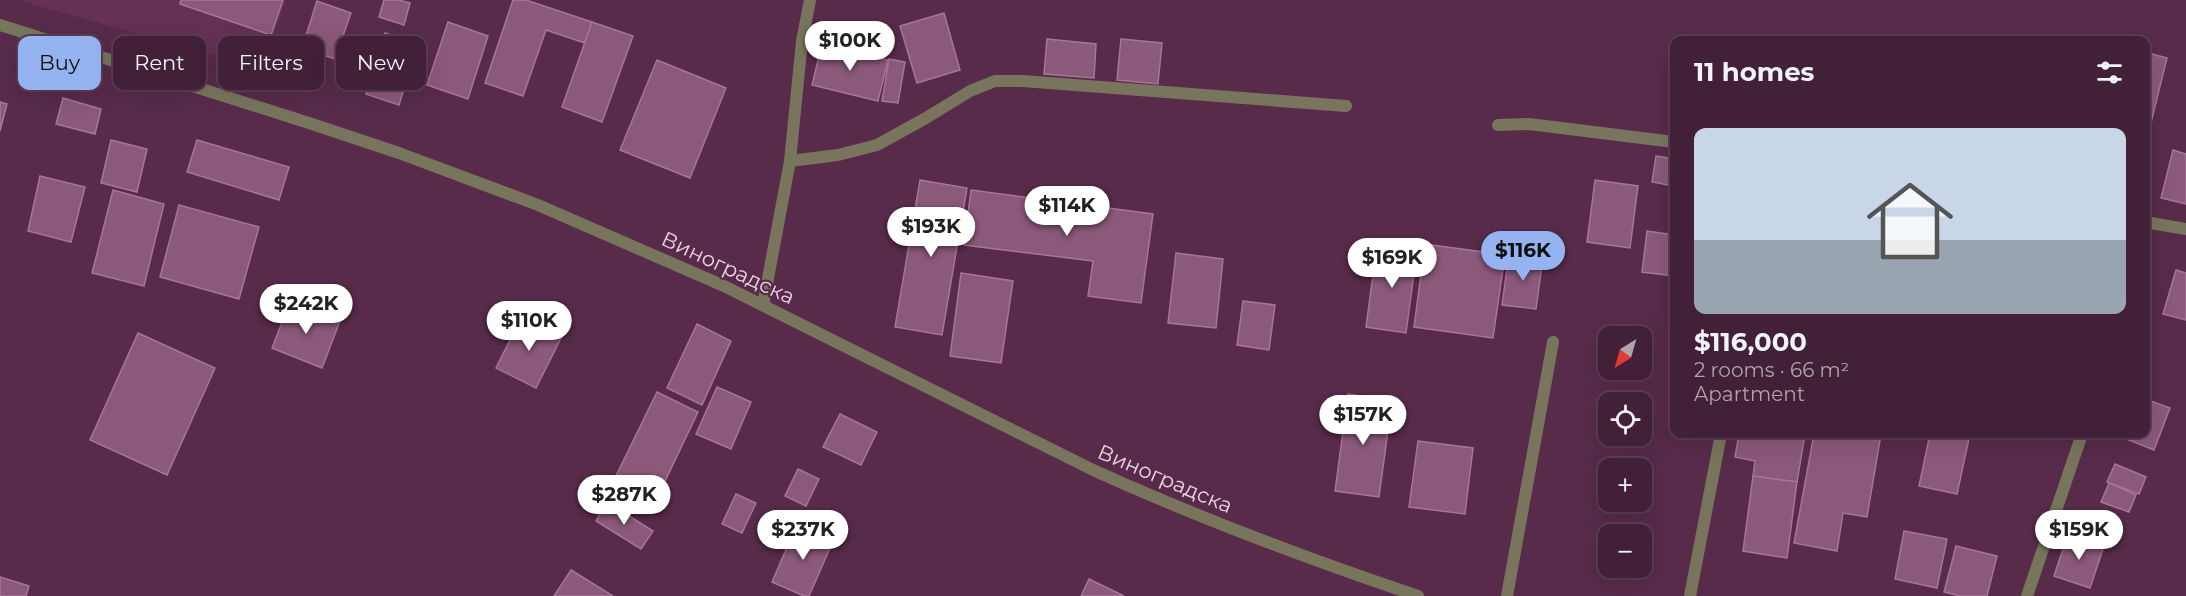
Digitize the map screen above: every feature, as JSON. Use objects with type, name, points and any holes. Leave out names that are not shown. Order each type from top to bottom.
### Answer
[{"type":"street","points":[[763,305],[790,161],[802,41],[810,0]]},
{"type":"street","name":"Виноградска","points":[[0,25],[399,153],[538,205],[683,267],[763,305],[1093,470],[1140,491],[1256,539],[1418,596]]},
{"type":"street","points":[[790,161],[838,155],[877,145],[970,91],[995,81],[1023,81],[1346,106]]},
{"type":"street","points":[[1498,125],[1529,124],[1670,142]]},
{"type":"street","points":[[2150,223],[2186,230]]},
{"type":"street","points":[[1507,596],[1553,342]]},
{"type":"street","points":[[1690,596],[1720,438]]},
{"type":"street","points":[[2027,596],[2081,438]]},
{"type":"shaded area","points":[[18,0],[286,0],[273,36],[218,36],[218,57],[206,53],[206,36],[145,36]]},
{"type":"building","points":[[181,0],[283,0],[271,35],[180,4]]},
{"type":"building","points":[[384,0],[410,3],[404,25],[379,17]]},
{"type":"building","points":[[513,0],[526,0],[592,22],[585,43],[546,30],[523,96],[485,83]]},
{"type":"building","points":[[317,1],[351,13],[343,36],[336,36],[335,59],[324,55],[324,36],[306,36]]},
{"type":"building","points":[[944,13],[960,70],[917,83],[900,26]]},
{"type":"building","points":[[448,22],[488,36],[468,99],[427,85]]},
{"type":"building","points":[[592,22],[633,36],[602,122],[562,107]]},
{"type":"building","points":[[1047,39],[1096,44],[1094,78],[1044,74]]},
{"type":"building","points":[[1121,39],[1162,43],[1158,84],[1117,80]]},
{"type":"building","points":[[822,44],[888,60],[878,101],[812,85]]},
{"type":"building","points":[[2150,53],[2167,58],[2150,127]]},
{"type":"building","points":[[889,59],[905,62],[898,103],[882,101]]},
{"type":"building","points":[[657,60],[726,88],[690,178],[620,150]]},
{"type":"building","points":[[367,90],[404,90],[399,105],[366,94]]},
{"type":"building","points":[[63,98],[101,109],[95,134],[56,124]]},
{"type":"building","points":[[0,102],[7,104],[0,131]]},
{"type":"building","points":[[111,140],[147,149],[137,192],[101,183]]},
{"type":"building","points":[[197,140],[289,167],[279,200],[187,172]]},
{"type":"building","points":[[2173,150],[2186,154],[2186,204],[2161,198]]},
{"type":"building","points":[[1656,156],[1670,158],[1670,185],[1652,182]]},
{"type":"building","points":[[40,176],[85,187],[71,242],[28,231]]},
{"type":"building","points":[[920,180],[967,188],[942,335],[895,327]]},
{"type":"building","points":[[1595,180],[1638,186],[1630,248],[1587,242]]},
{"type":"building","points":[[113,190],[164,204],[144,286],[92,273]]},
{"type":"building","points":[[971,190],[1153,214],[1141,303],[1088,296],[1093,261],[964,245]]},
{"type":"building","points":[[179,205],[259,227],[239,299],[160,277]]},
{"type":"building","points":[[1647,231],[1670,234],[1670,276],[1642,272]]},
{"type":"building","points":[[1425,244],[1505,255],[1493,338],[1414,327]]},
{"type":"building","points":[[1377,245],[1417,251],[1406,333],[1366,327]]},
{"type":"building","points":[[1176,253],[1223,259],[1216,328],[1168,323]]},
{"type":"building","points":[[1509,254],[1543,258],[1536,309],[1502,305]]},
{"type":"building","points":[[2176,270],[2186,273],[2186,320],[2163,314]]},
{"type":"building","points":[[961,273],[1013,281],[1001,363],[950,356]]},
{"type":"building","points":[[1243,301],[1275,305],[1269,350],[1237,345]]},
{"type":"building","points":[[290,302],[340,321],[322,368],[272,348]]},
{"type":"building","points":[[522,316],[562,336],[536,388],[496,368]]},
{"type":"building","points":[[697,324],[731,341],[702,405],[667,388]]},
{"type":"building","points":[[138,333],[215,368],[167,475],[90,440]]},
{"type":"building","points":[[717,387],[751,402],[731,449],[696,434]]},
{"type":"building","points":[[657,392],[698,412],[658,496],[616,476]]},
{"type":"building","points":[[1348,394],[1392,401],[1379,497],[1335,491]]},
{"type":"building","points":[[2150,401],[2170,408],[2154,450],[2124,438],[2150,438]]},
{"type":"building","points":[[840,414],[877,432],[861,465],[823,447]]},
{"type":"building","points":[[1738,438],[1804,438],[1797,482],[1753,476],[1755,461],[1735,457]]},
{"type":"building","points":[[1813,438],[1880,438],[1867,517],[1843,513],[1837,551],[1794,543]]},
{"type":"building","points":[[1929,438],[1969,438],[1957,494],[1919,486]]},
{"type":"building","points":[[1418,441],[1473,448],[1465,514],[1409,507]]},
{"type":"building","points":[[2115,464],[2146,477],[2139,494],[2107,482]]},
{"type":"building","points":[[798,469],[819,479],[806,506],[785,496]]},
{"type":"building","points":[[1753,476],[1797,482],[1787,558],[1743,551]]},
{"type":"building","points":[[2109,483],[2136,495],[2129,512],[2101,502]]},
{"type":"building","points":[[736,494],[756,503],[742,533],[722,524]]},
{"type":"building","points":[[607,502],[653,531],[641,549],[596,521]]},
{"type":"building","points":[[797,524],[834,539],[809,596],[772,582]]},
{"type":"building","points":[[1904,531],[1947,539],[1937,588],[1895,579]]},
{"type":"building","points":[[2068,534],[2104,546],[2090,588],[2054,576]]},
{"type":"building","points":[[1956,546],[1997,556],[1987,596],[1960,596],[1944,592]]},
{"type":"building","points":[[571,570],[613,596],[554,596]]},
{"type":"building","points":[[0,577],[29,586],[26,596],[0,596]]},
{"type":"building","points":[[1089,579],[1124,596],[1081,596]]}]
